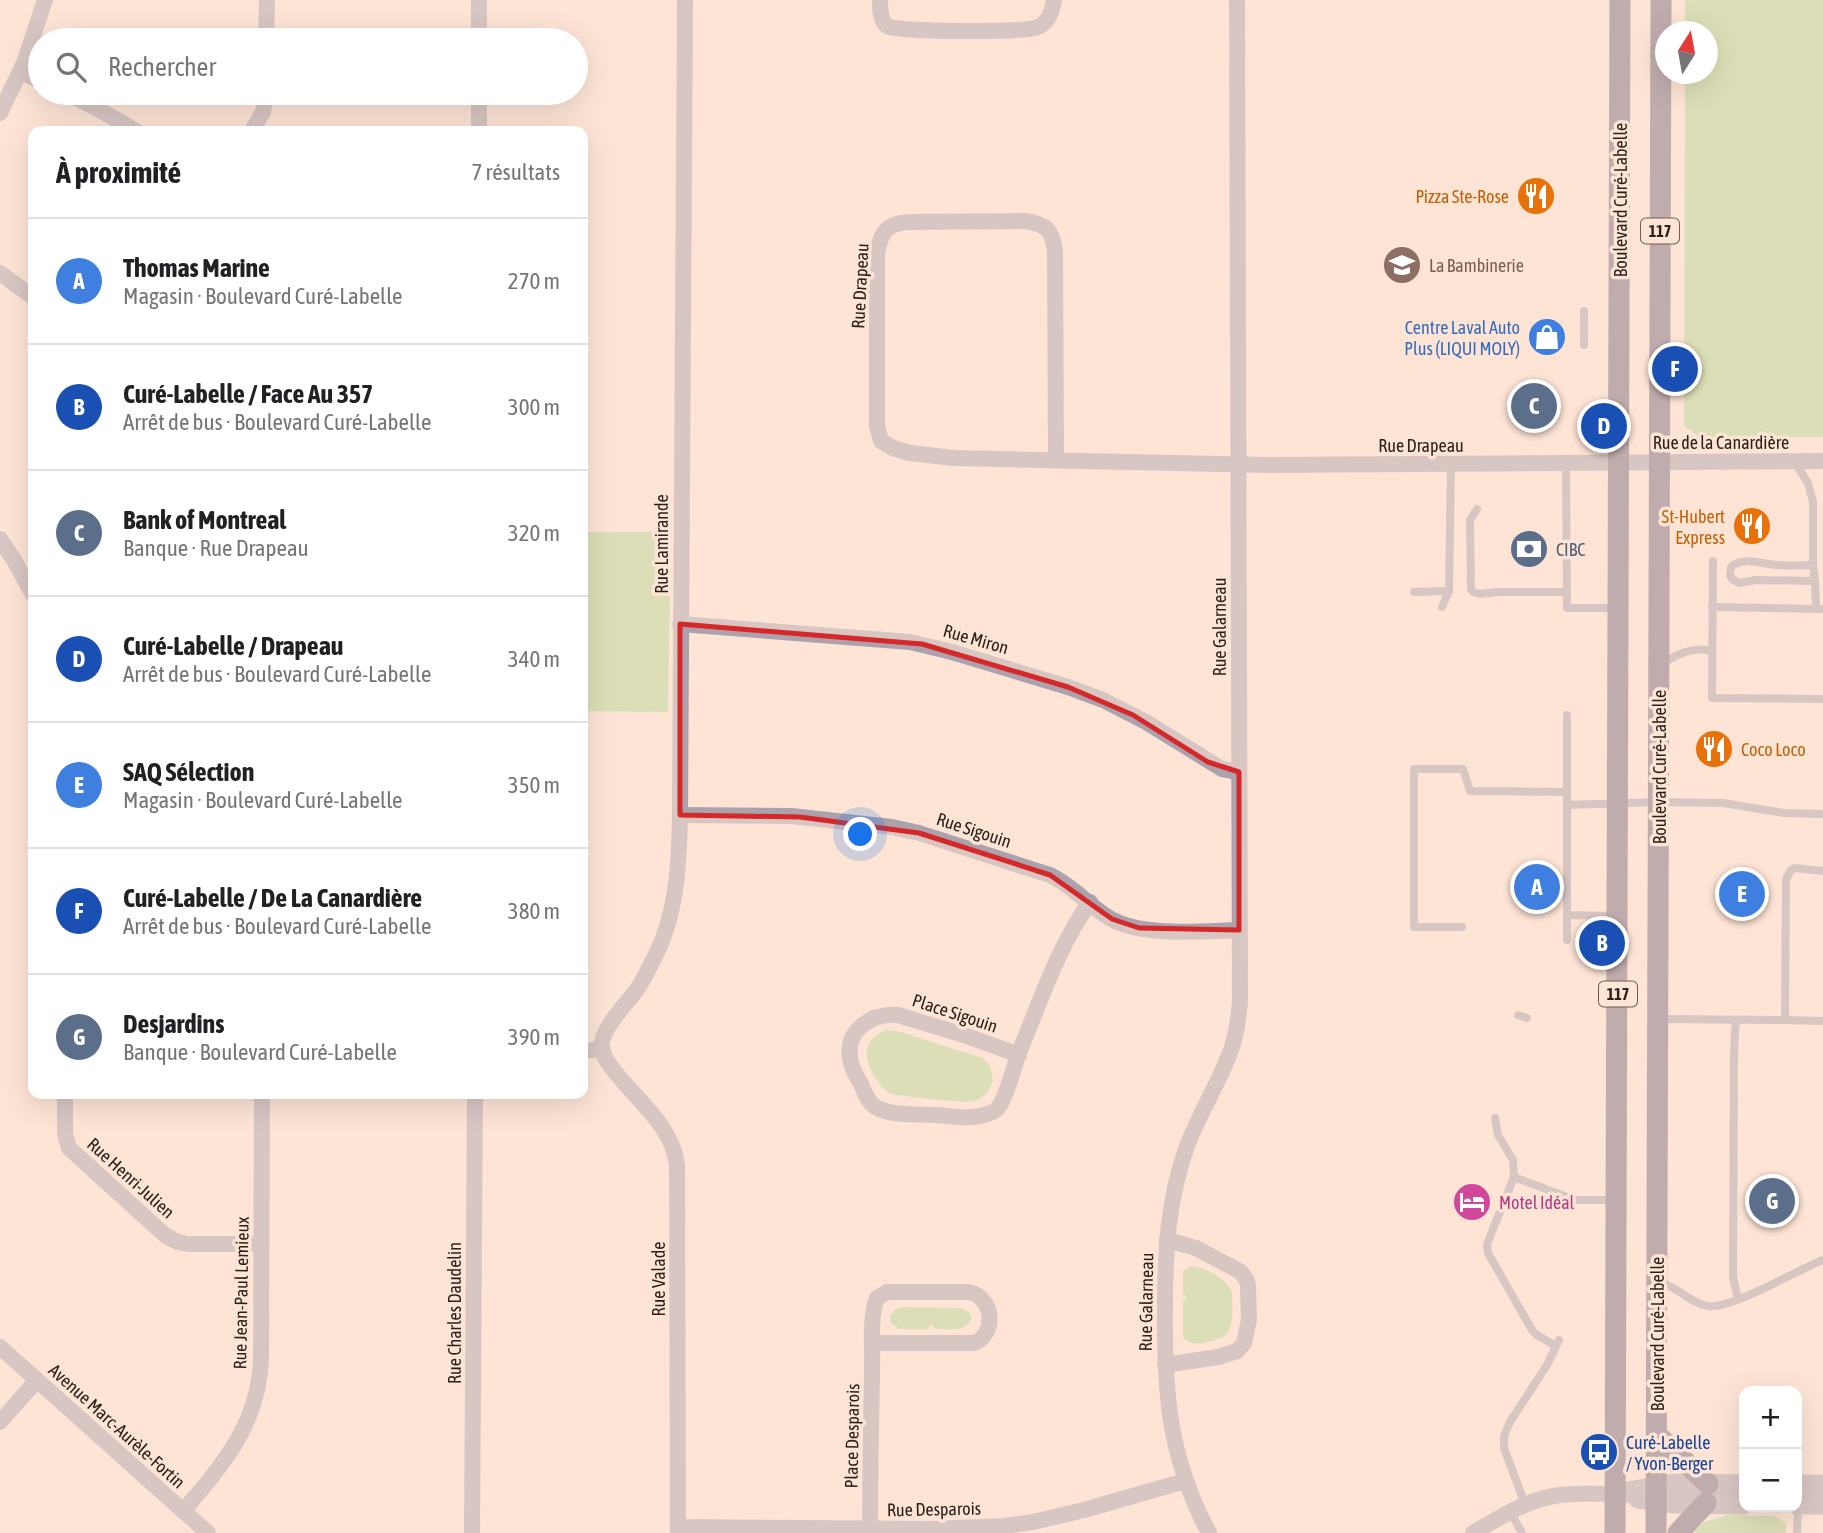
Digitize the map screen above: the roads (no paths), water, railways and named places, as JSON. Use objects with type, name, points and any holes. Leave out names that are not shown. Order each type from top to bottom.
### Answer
[{"type":"main road","name":"Boulevard Curé-Labelle","points":[[1615,1533],[1620,0]]},
{"type":"main road","name":"Boulevard Curé-Labelle","points":[[1656,1533],[1661,0]]},
{"type":"main road","points":[[1657,1435],[1677,1452],[1707,1494],[1678,1533]]},
{"type":"street","points":[[36,28],[45,0]]},
{"type":"street","points":[[266,28],[267,0]]},
{"type":"street","points":[[479,0],[479,28]]},
{"type":"street","name":"Rue Lamirande","points":[[602,1049],[605,1032],[640,985],[656,954],[667,926],[676,887],[680,815],[685,0]]},
{"type":"street","points":[[880,0],[883,21],[891,28],[907,30],[1034,29],[1048,19],[1054,0]]},
{"type":"street","name":"Rue Galarneau","points":[[1209,1533],[1185,1480],[1171,1422],[1165,1365],[1165,1289],[1170,1210],[1183,1157],[1198,1118],[1227,1059],[1235,1035],[1240,1000],[1237,0]]},
{"type":"street","points":[[0,113],[21,72],[28,51]]},
{"type":"street","points":[[21,72],[28,75]]},
{"type":"street","points":[[90,105],[127,126]]},
{"type":"street","points":[[255,126],[264,105]]},
{"type":"street","points":[[479,105],[479,126]]},
{"type":"street","name":"Rue Drapeau","points":[[1056,461],[1055,251],[1051,233],[1039,223],[1024,221],[909,222],[889,227],[880,241],[877,254],[877,426],[881,440],[888,446],[954,458],[1056,461],[1239,464],[1619,463]]},
{"type":"street","points":[[0,274],[28,294]]},
{"type":"street","name":"Rue de la Canardière","points":[[1619,463],[1823,461]]},
{"type":"street","points":[[0,539],[27,570]]},
{"type":"street","name":"Rue Miron","points":[[680,624],[932,646],[1103,700],[1146,722],[1208,762],[1225,770],[1239,772]]},
{"type":"street","name":"Rue Sigouin","points":[[680,815],[791,816],[892,827],[1040,870],[1068,884],[1112,919],[1139,928],[1171,931],[1239,930]]},
{"type":"street","name":"Place Sigouin","points":[[1019,1055],[964,1035],[890,1014],[880,1015],[865,1023],[854,1035],[850,1048],[853,1070],[876,1107],[901,1113],[970,1117],[985,1115],[997,1109],[1001,1103],[1064,944],[1090,902]]},
{"type":"street","points":[[588,1050],[602,1049]]},
{"type":"street","name":"Rue Valade","points":[[602,1049],[615,1072],[668,1135],[675,1152],[678,1530]]},
{"type":"street","name":"Rue Henri-Julien","points":[[65,1099],[65,1135],[69,1148],[166,1236],[188,1244],[261,1244]]},
{"type":"street","name":"Rue Jean-Paul Lemieux","points":[[183,1511],[232,1451],[256,1398],[261,1369],[262,1099]]},
{"type":"street","name":"Rue Charles Daudelin","points":[[472,1533],[475,1099]]},
{"type":"street","name":"Rue Galarneau","points":[[1165,1365],[1218,1357],[1237,1351],[1244,1343],[1248,1320],[1248,1286],[1241,1272],[1196,1248],[1167,1240]]},
{"type":"street","name":"Place Desparois","points":[[870,1529],[873,1343],[877,1298],[887,1293],[969,1292],[979,1295],[988,1307],[988,1328],[978,1342],[873,1343]]},
{"type":"street","name":"Avenue Marc-Aurèle-Fortin","points":[[0,1347],[208,1533]]},
{"type":"street","points":[[0,1422],[37,1381]]},
{"type":"street","name":"Rue Desparois","points":[[678,1530],[957,1529],[1019,1525],[1084,1510],[1185,1480]]},
{"type":"street","points":[[1473,1533],[1518,1508],[1561,1495],[1656,1494],[1675,1484],[1739,1503]]},
{"type":"street","points":[[1802,1485],[1823,1485]]},
{"type":"street","points":[[1707,1494],[1739,1486]]},
{"type":"street","points":[[1802,1504],[1823,1504]]},
{"type":"lane","points":[[1584,311],[1584,345]]},
{"type":"lane","points":[[1713,607],[1819,609],[1812,565],[1813,502],[1806,477],[1794,461]]},
{"type":"lane","points":[[1566,463],[1567,608],[1618,608]]},
{"type":"lane","points":[[1441,607],[1449,591],[1451,464]]},
{"type":"lane","points":[[1477,509],[1470,520],[1473,592],[1567,592]]},
{"type":"lane","points":[[1713,561],[1712,698],[1823,699]]},
{"type":"lane","points":[[1812,565],[1738,562],[1731,567],[1730,575],[1739,583],[1756,580],[1815,581]]},
{"type":"lane","points":[[1414,592],[1449,591]]},
{"type":"lane","points":[[1659,665],[1691,650],[1712,651]]},
{"type":"lane","points":[[1567,715],[1567,940]]},
{"type":"lane","points":[[1462,927],[1414,927],[1414,769],[1463,769],[1470,792],[1567,792]]},
{"type":"lane","points":[[1567,805],[1723,803],[1774,812],[1823,814]]},
{"type":"lane","points":[[1785,1020],[1786,878],[1795,868],[1823,871]]},
{"type":"lane","points":[[1567,915],[1618,916]]},
{"type":"lane","points":[[1658,1019],[1823,1021]]},
{"type":"lane","points":[[1736,1020],[1733,1277],[1738,1299]]},
{"type":"lane","points":[[1495,1118],[1498,1135],[1513,1160],[1514,1177],[1487,1245],[1488,1253],[1532,1330],[1558,1343],[1504,1436],[1522,1533]]},
{"type":"lane","points":[[1514,1177],[1574,1200],[1617,1200]]},
{"type":"lane","points":[[1657,1283],[1667,1285],[1689,1300],[1708,1306],[1722,1306],[1823,1260]]},
{"type":"lane","points":[[1797,1512],[1797,1533]]},
{"type":"place","name":"Pizza Ste-Rose","points":[[1536,196]]},
{"type":"place","name":"La Bambinerie","points":[[1402,265]]},
{"type":"place","name":"Centre Laval Auto Plus (LIQUI MOLY)","points":[[1547,337]]},
{"type":"place","name":"Curé-Labelle / De La Canardière","points":[[1675,369]]},
{"type":"place","name":"Bank of Montreal","points":[[1534,406]]},
{"type":"place","name":"Curé-Labelle / Drapeau","points":[[1604,426]]},
{"type":"place","name":"St-Hubert Express","points":[[1752,526]]},
{"type":"place","name":"CIBC","points":[[1529,549]]},
{"type":"place","name":"Coco Loco","points":[[1714,749]]},
{"type":"place","name":"Thomas Marine","points":[[1537,887]]},
{"type":"place","name":"SAQ Sélection","points":[[1742,894]]},
{"type":"place","name":"Curé-Labelle / Face Au 357","points":[[1602,943]]},
{"type":"place","name":"Desjardins","points":[[1772,1201]]},
{"type":"place","name":"Motel Idéal","points":[[1472,1202]]},
{"type":"place","name":"Curé-Labelle / Yvon-Berger","points":[[1599,1452]]}]
